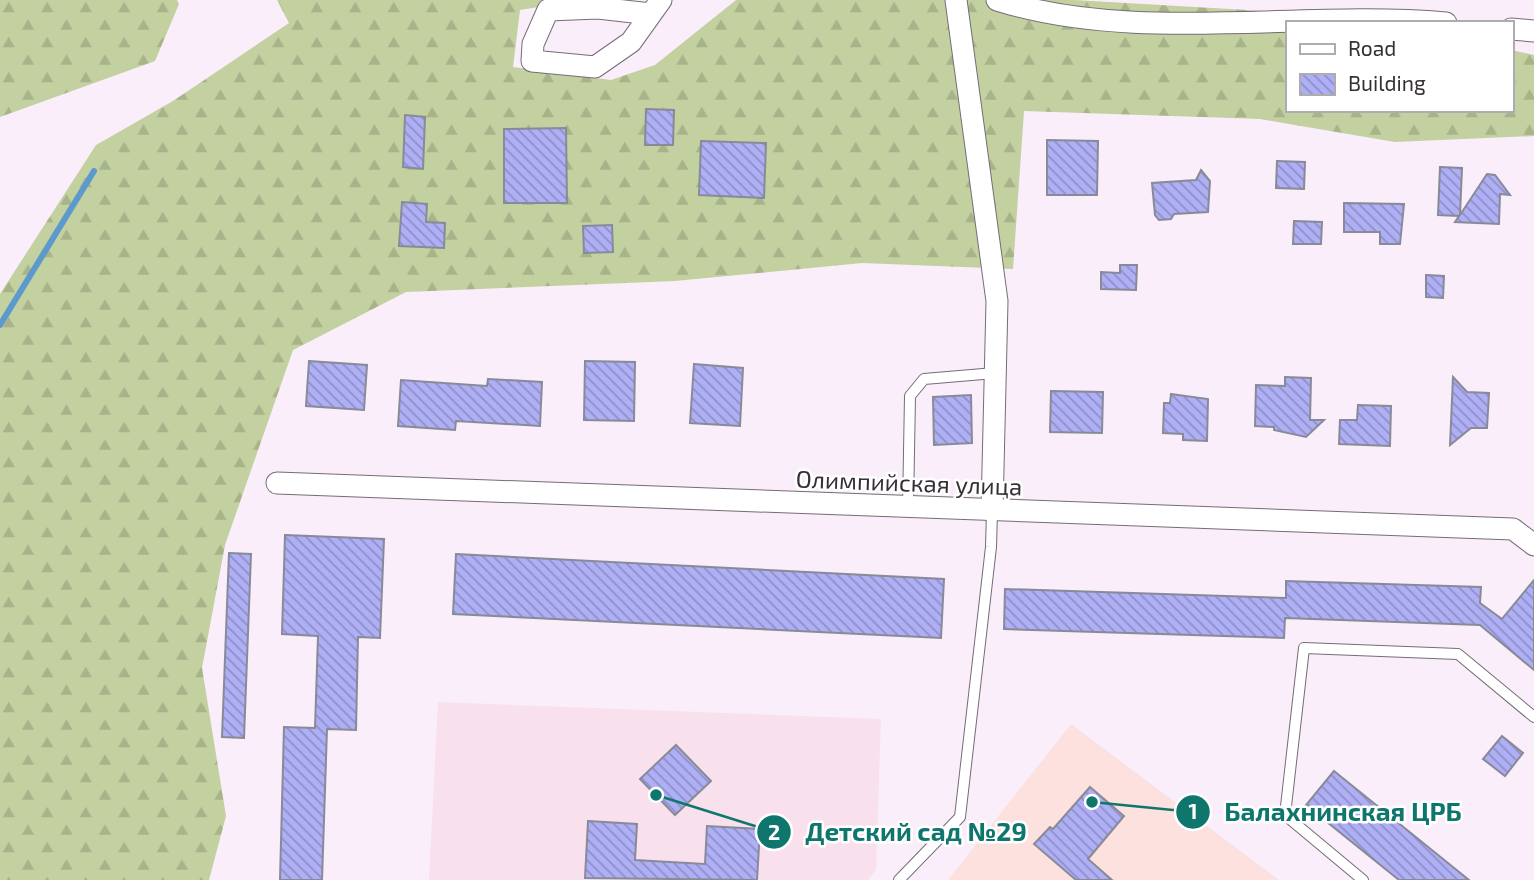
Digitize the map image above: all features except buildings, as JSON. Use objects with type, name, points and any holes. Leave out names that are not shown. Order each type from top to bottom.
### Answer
[{"type":"street","points":[[956,0],[997,301],[992,511]]},
{"type":"street","points":[[998,0],[1038,13],[1153,22],[1286,22]]},
{"type":"street","points":[[656,7],[631,42],[595,67],[531,61],[533,44],[548,10],[656,7]]},
{"type":"street","points":[[1513,29],[1534,31]]},
{"type":"street","name":"Олимпийская улица","points":[[277,483],[1513,529],[1534,545]]},
{"type":"lane","points":[[908,508],[910,396],[924,379],[995,373]]},
{"type":"lane","points":[[899,880],[960,817],[991,547],[992,511]]},
{"type":"lane","points":[[1363,880],[1285,815],[1304,648],[1458,654],[1534,717]]},
{"type":"shaded area","points":[[438,702],[881,719],[876,870],[868,880],[429,880]]},
{"type":"shaded area","points":[[1071,724],[1279,880],[948,880]]},
{"type":"green space","points":[[0,0],[177,0],[179,4],[155,61],[0,117]]},
{"type":"green space","points":[[277,0],[581,0],[520,10],[513,67],[611,80],[655,65],[736,0],[1074,0],[1264,11],[1339,21],[1286,21],[1286,112],[1513,112],[1513,50],[1534,55],[1534,136],[1395,142],[1260,119],[1024,111],[1013,269],[862,263],[675,281],[406,292],[293,350],[225,545],[202,668],[226,816],[209,880],[0,880],[0,294],[96,145],[173,101],[289,23]]},
{"type":"waterway","points":[[0,325],[94,171]]},
{"type":"place","name":"Детский сад №29","points":[[656,795]]},
{"type":"place","name":"Балахнинская ЦРБ","points":[[1092,802]]}]
